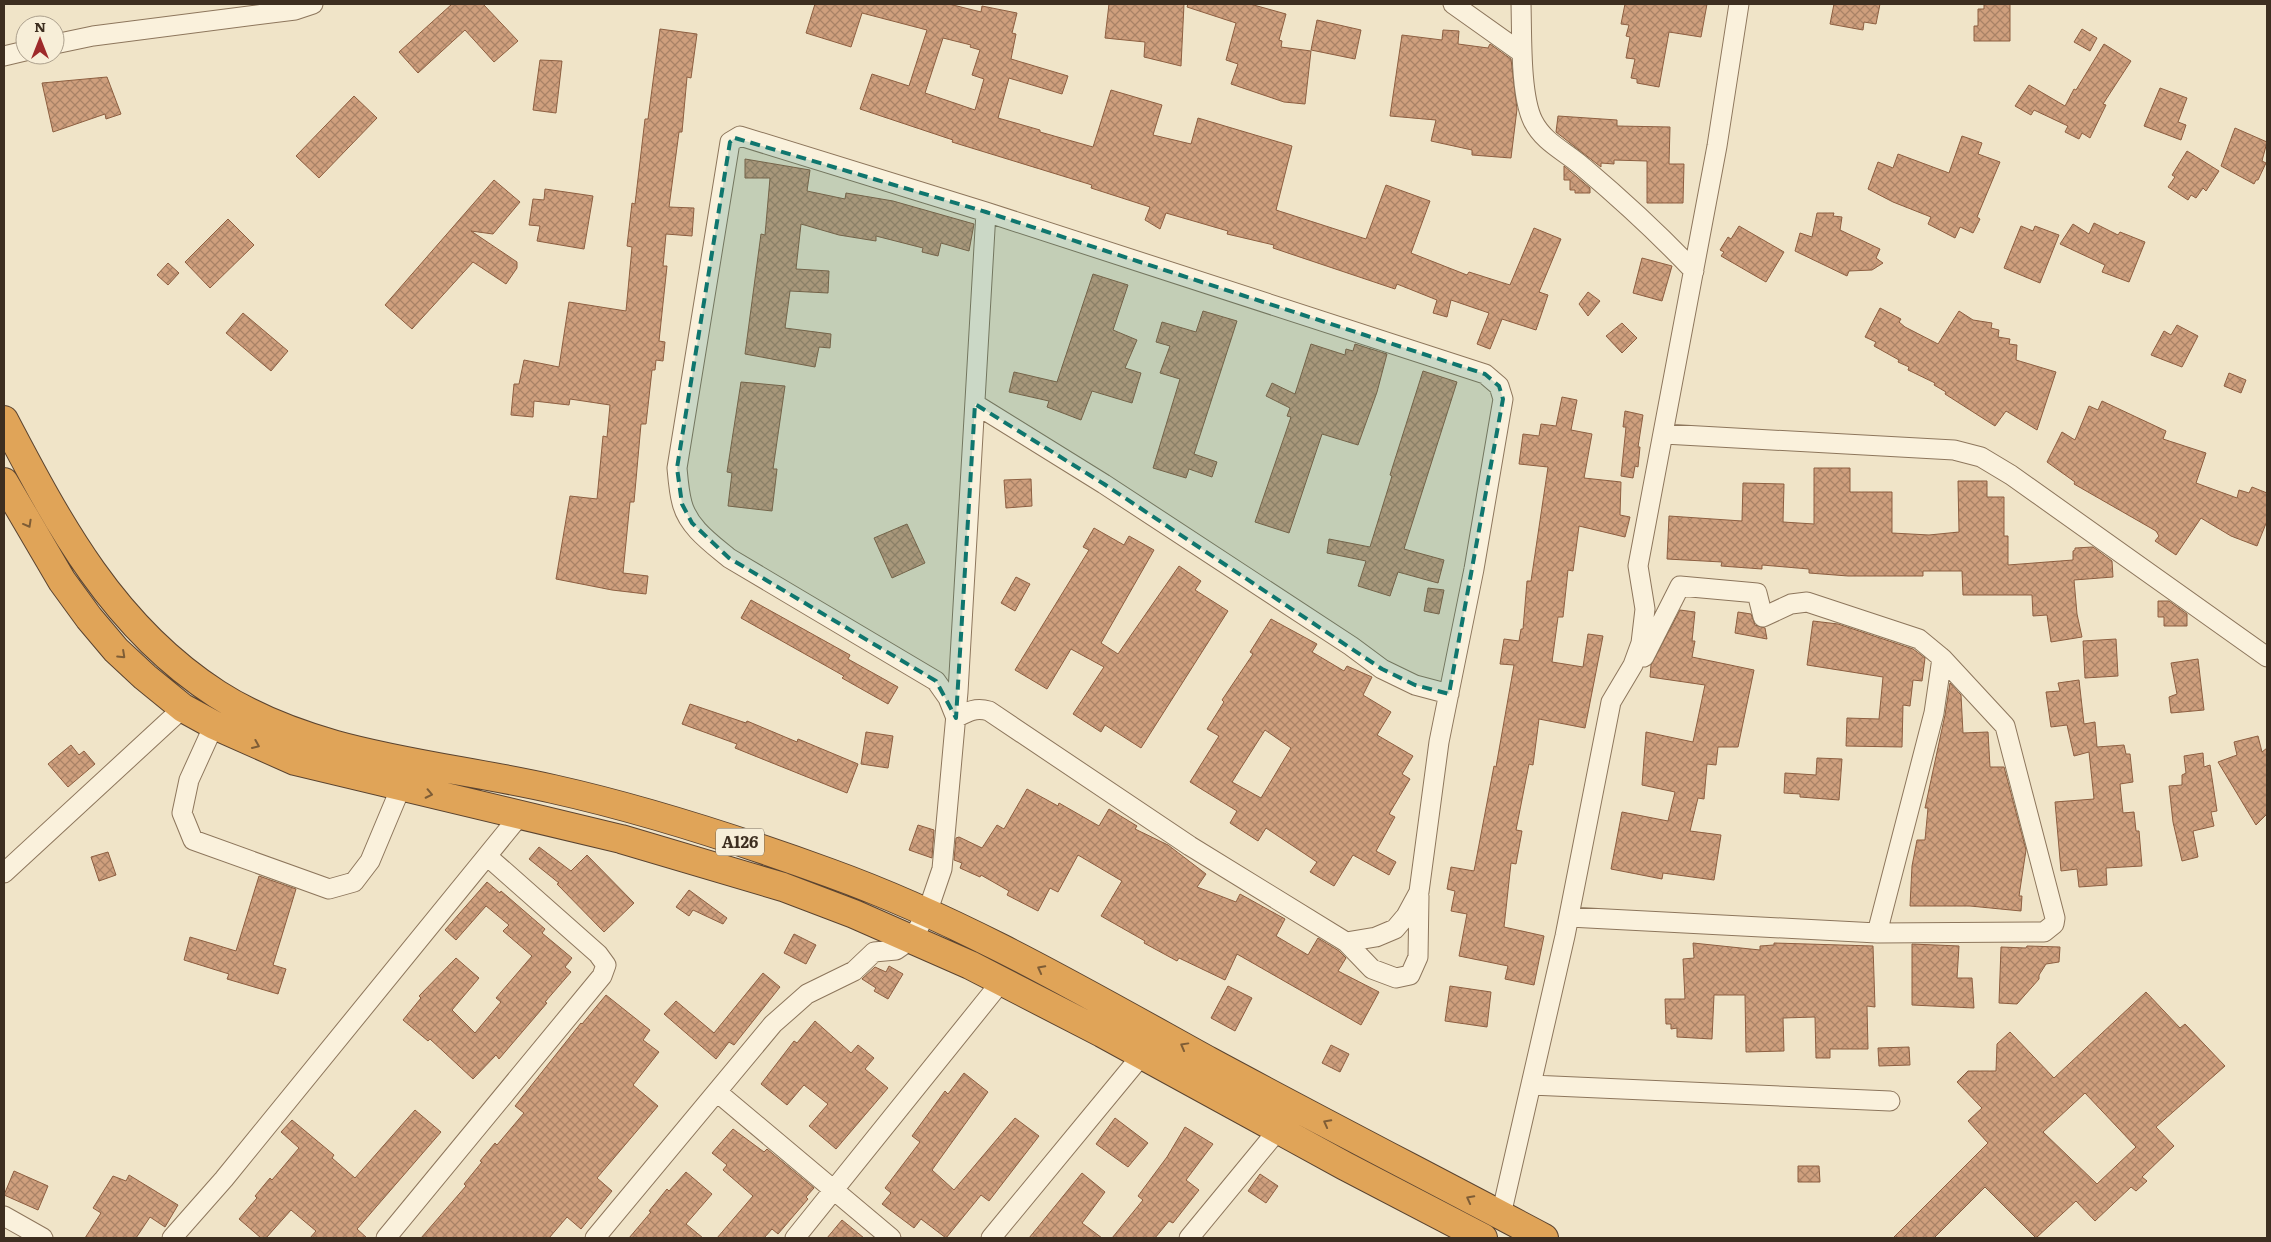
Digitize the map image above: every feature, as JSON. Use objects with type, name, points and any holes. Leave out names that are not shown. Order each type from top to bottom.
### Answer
[{"type":"highway","name":"A126","points":[[4,420],[65,531],[90,571],[113,602],[134,626],[186,671],[216,694],[250,713],[322,742],[551,788],[655,815],[818,869],[927,913],[1014,955],[1239,1077],[1544,1238]]},
{"type":"highway","name":"A126","points":[[4,482],[53,566],[89,618],[116,650],[183,708],[214,725],[295,761],[621,839],[782,887],[912,939],[970,965],[1142,1055],[1278,1130],[1483,1238]]},
{"type":"street","points":[[65,42],[93,36],[295,10],[313,4]]},
{"type":"street","points":[[1453,4],[1522,53]]},
{"type":"street","points":[[1521,4],[1522,53],[1527,100],[1533,120],[1546,140],[1581,165],[1636,213],[1694,271]]},
{"type":"street","points":[[1501,1215],[1569,916],[1610,702],[1634,665],[1641,643],[1645,609],[1638,566],[1718,146],[1739,4]]},
{"type":"street","points":[[740,136],[986,212],[1485,374],[1499,386],[1503,400],[1474,569],[1439,742],[1419,892],[1418,957],[1410,974],[1396,978],[1372,969],[1346,942],[1190,846],[989,711],[981,709],[970,710],[956,718],[948,698],[936,681],[729,558],[705,539],[692,523],[682,504],[677,468],[730,142],[740,136]]},
{"type":"street","points":[[595,1238],[773,1024],[807,994],[854,971],[874,952],[896,950],[912,939],[927,913],[942,869],[956,718],[986,212]]},
{"type":"street","points":[[975,404],[1104,484],[1351,646],[1382,669],[1415,685],[1449,694]]},
{"type":"street","points":[[1664,434],[1954,450],[1981,458],[2011,475],[2267,657]]},
{"type":"street","points":[[1569,916],[1877,933],[2044,932],[2054,924],[2055,918],[2004,726],[1942,658],[1919,639],[1807,602],[1791,604],[1782,610],[1763,617],[1757,593],[1680,586],[1634,678],[1610,702]]},
{"type":"street","points":[[1877,933],[1934,713],[1942,658]]},
{"type":"street","points":[[4,873],[183,708]]},
{"type":"street","points":[[214,725],[189,780],[182,813],[193,840],[329,890],[354,882],[370,861],[401,787]]},
{"type":"street","points":[[172,1238],[224,1179],[521,814]]},
{"type":"street","points":[[386,1238],[602,976],[606,965],[598,954],[487,856]]},
{"type":"street","points":[[1346,942],[1376,937],[1395,930],[1406,916],[1419,892]]},
{"type":"street","points":[[795,1238],[1001,982]]},
{"type":"street","points":[[991,1238],[1142,1055]]},
{"type":"street","points":[[1531,1085],[1890,1101]]},
{"type":"street","points":[[716,1092],[891,1238]]},
{"type":"street","points":[[1189,1238],[1278,1130]]},
{"type":"street","points":[[4,1216],[43,1238]]},
{"type":"highlighted area","points":[[735,138],[986,212],[1485,374],[1499,386],[1503,399],[1449,694],[1415,685],[1382,669],[1104,484],[975,404],[956,718],[936,681],[729,558],[692,523],[682,504],[677,468],[730,142]]},
{"type":"building","points":[[452,4],[483,4],[518,41],[494,62],[465,30],[418,73],[399,52]]},
{"type":"building","points":[[815,4],[949,4],[981,12],[982,6],[1017,13],[1012,33],[1016,34],[1011,59],[1068,76],[1062,94],[1009,78],[998,118],[1093,147],[1111,90],[1162,105],[1153,135],[1191,144],[1198,118],[1292,146],[1276,210],[1366,239],[1386,185],[1430,201],[1411,253],[1467,275],[1469,272],[1510,285],[1534,228],[1561,239],[1539,292],[1548,295],[1536,330],[1502,319],[1490,349],[1477,344],[1489,313],[1451,300],[1447,317],[1433,313],[1437,300],[1397,284],[1395,289],[1273,248],[1274,245],[1227,234],[1228,231],[1166,213],[1160,229],[1145,220],[1150,207],[1091,188],[1092,185],[952,142],[953,140],[860,109],[872,74],[909,86],[927,30],[862,13],[851,47],[806,33]],"holes":[[[943,38],[971,45],[970,47],[980,50],[972,75],[984,79],[975,110],[925,93]]]},
{"type":"building","points":[[1109,4],[1184,4],[1181,66],[1144,57],[1145,42],[1105,38]]},
{"type":"building","points":[[1188,4],[1250,4],[1286,14],[1279,40],[1282,41],[1281,47],[1311,51],[1305,104],[1284,102],[1231,84],[1238,64],[1226,60],[1236,23],[1187,7]]},
{"type":"building","points":[[1625,4],[1707,4],[1701,37],[1669,32],[1659,87],[1637,83],[1637,79],[1631,78],[1635,59],[1626,58],[1630,37],[1626,36],[1629,25],[1621,24]]},
{"type":"building","points":[[1834,4],[1880,4],[1876,24],[1864,22],[1863,30],[1830,24]]},
{"type":"building","points":[[1984,4],[2010,4],[2010,41],[1974,41],[1974,26],[1978,26],[1978,9],[1984,9]]},
{"type":"building","points":[[1317,20],[1361,30],[1355,59],[1311,50]]},
{"type":"building","points":[[660,29],[697,34],[691,78],[687,77],[682,132],[679,132],[669,207],[694,208],[692,236],[666,234],[663,266],[667,266],[659,341],[665,342],[663,361],[656,360],[655,370],[652,370],[646,424],[641,424],[634,502],[630,502],[623,573],[648,576],[646,594],[612,590],[556,579],[570,496],[597,499],[603,436],[607,437],[610,405],[570,399],[569,405],[534,401],[533,417],[511,415],[514,384],[519,384],[524,360],[559,367],[569,302],[626,311],[632,247],[627,246],[632,203],[635,204],[645,119],[648,119]]},
{"type":"building","points":[[2082,29],[2097,38],[2090,51],[2074,42]]},
{"type":"building","points":[[1443,30],[1459,31],[1458,44],[1488,48],[1490,44],[1511,59],[1517,109],[1511,158],[1472,155],[1472,150],[1431,141],[1436,120],[1390,116],[1402,35],[1442,40]]},
{"type":"building","points":[[2104,44],[2131,61],[2103,104],[2106,105],[2090,138],[2082,133],[2079,139],[2065,132],[2068,126],[2034,110],[2031,115],[2015,106],[2029,85],[2065,106]]},
{"type":"building","points":[[540,60],[562,61],[556,113],[533,110]]},
{"type":"building","points":[[107,77],[121,114],[106,119],[105,114],[53,132],[42,83]]},
{"type":"building","points":[[2160,88],[2187,98],[2178,122],[2186,125],[2181,140],[2144,126]]},
{"type":"building","points":[[354,96],[377,118],[319,178],[296,156]]},
{"type":"building","points":[[1558,116],[1617,120],[1617,126],[1670,127],[1669,164],[1684,164],[1683,203],[1647,203],[1647,161],[1614,160],[1614,164],[1601,163],[1601,167],[1556,132]]},
{"type":"building","points":[[2235,128],[2267,142],[2262,161],[2266,163],[2254,184],[2221,166]]},
{"type":"building","points":[[1962,136],[1982,143],[1978,154],[2000,162],[1977,217],[1980,219],[1973,233],[1960,227],[1955,238],[1928,224],[1931,217],[1893,202],[1868,189],[1878,162],[1893,168],[1898,154],[1949,173]]},
{"type":"building","points":[[2187,151],[2219,171],[2206,191],[2203,188],[2196,198],[2191,195],[2188,200],[2168,187],[2175,177],[2172,175]]},
{"type":"building","points":[[745,159],[810,170],[807,191],[845,199],[846,193],[893,201],[974,224],[969,251],[941,243],[938,256],[922,252],[923,248],[876,236],[876,241],[839,235],[801,224],[796,269],[829,271],[828,293],[790,291],[785,328],[831,334],[830,348],[819,347],[815,367],[745,354],[761,234],[765,235],[770,178],[745,178]]},
{"type":"building","points":[[1564,166],[1590,188],[1590,193],[1575,193],[1575,190],[1570,190],[1570,180],[1564,180]]},
{"type":"building","points":[[494,180],[520,202],[493,234],[471,231],[517,262],[517,268],[506,284],[473,262],[412,329],[385,305]]},
{"type":"building","points":[[545,189],[593,196],[584,249],[537,241],[540,226],[529,225],[533,199],[544,200]]},
{"type":"building","points":[[1817,213],[1834,213],[1833,216],[1842,217],[1840,230],[1880,249],[1876,258],[1883,263],[1872,270],[1849,271],[1847,276],[1795,251],[1800,233],[1812,237]]},
{"type":"building","points":[[228,219],[254,245],[210,288],[185,262]]},
{"type":"building","points":[[2094,223],[2118,235],[2120,232],[2145,242],[2129,282],[2102,272],[2105,265],[2060,244],[2073,224],[2089,234]]},
{"type":"building","points":[[1739,226],[1784,252],[1766,282],[1721,256],[1724,252],[1720,250],[1728,237],[1731,239]]},
{"type":"building","points":[[2021,226],[2033,231],[2035,226],[2059,235],[2040,283],[2004,268]]},
{"type":"building","points":[[1642,258],[1672,266],[1662,301],[1633,293]]},
{"type":"building","points":[[168,263],[179,273],[168,285],[157,275]]},
{"type":"building","points":[[1093,274],[1128,285],[1113,330],[1137,340],[1125,368],[1141,373],[1132,403],[1092,391],[1081,420],[1047,407],[1049,401],[1009,392],[1014,372],[1057,382]]},
{"type":"building","points":[[1588,292],[1600,301],[1588,316],[1579,304]]},
{"type":"building","points":[[1880,308],[1901,319],[1899,322],[1905,327],[1938,344],[1959,311],[1973,320],[1992,323],[1991,328],[1999,330],[1998,337],[2010,339],[2009,344],[2017,345],[2016,360],[2056,372],[2037,430],[2006,411],[1995,426],[1945,394],[1946,392],[1934,385],[1935,383],[1908,370],[1909,367],[1874,346],[1876,342],[1865,337]]},
{"type":"building","points":[[1203,311],[1237,321],[1194,454],[1217,462],[1212,477],[1189,469],[1186,478],[1153,468],[1180,379],[1160,373],[1170,346],[1156,342],[1162,322],[1196,332]]},
{"type":"building","points":[[243,313],[288,351],[271,371],[226,333]]},
{"type":"building","points":[[1622,323],[1637,338],[1622,353],[1606,336]]},
{"type":"building","points":[[2177,325],[2198,336],[2182,367],[2151,355],[2164,331],[2171,335]]},
{"type":"building","points":[[1311,344],[1345,355],[1346,349],[1353,351],[1355,344],[1387,354],[1377,392],[1358,445],[1322,434],[1289,533],[1255,522],[1291,417],[1287,416],[1290,408],[1266,396],[1272,383],[1295,394]]},
{"type":"building","points":[[1423,371],[1457,382],[1404,549],[1444,560],[1438,583],[1398,572],[1390,596],[1358,586],[1366,561],[1327,553],[1329,539],[1370,547],[1392,476],[1390,475]]},
{"type":"building","points":[[2229,373],[2246,380],[2241,393],[2224,386]]},
{"type":"building","points":[[741,382],[785,386],[773,469],[777,469],[772,511],[728,506],[732,473],[727,472]]},
{"type":"building","points":[[1562,397],[1577,400],[1571,430],[1592,434],[1584,478],[1621,482],[1620,515],[1630,517],[1625,537],[1579,526],[1573,571],[1568,570],[1563,617],[1558,617],[1552,662],[1583,667],[1588,634],[1603,636],[1585,728],[1539,719],[1533,765],[1529,764],[1516,830],[1522,831],[1516,864],[1511,863],[1504,927],[1544,936],[1534,985],[1505,979],[1508,966],[1459,956],[1467,914],[1451,911],[1455,891],[1447,889],[1451,867],[1474,871],[1494,766],[1496,767],[1514,665],[1500,664],[1504,639],[1519,641],[1521,629],[1523,629],[1527,581],[1531,581],[1548,467],[1519,464],[1523,434],[1539,436],[1541,424],[1556,426]]},
{"type":"building","points":[[2102,401],[2166,431],[2163,439],[2206,453],[2196,483],[2237,498],[2239,490],[2249,493],[2252,487],[2267,493],[2267,521],[2257,546],[2231,536],[2201,518],[2176,555],[2155,541],[2159,536],[2156,531],[2074,484],[2075,482],[2047,462],[2062,432],[2075,440],[2089,406],[2098,410]]},
{"type":"building","points":[[1625,411],[1643,415],[1638,447],[1640,447],[1638,467],[1635,466],[1633,478],[1621,476],[1626,427],[1623,427]]},
{"type":"building","points":[[1814,468],[1850,468],[1850,492],[1892,492],[1892,533],[1929,535],[1959,532],[1958,481],[1987,481],[1987,497],[2004,497],[2004,536],[2008,536],[2008,565],[2073,560],[2075,548],[2093,547],[2112,561],[2113,577],[2074,580],[2077,614],[2082,637],[2051,642],[2047,615],[2033,616],[2032,595],[1963,595],[1962,571],[1923,571],[1923,576],[1848,576],[1809,573],[1809,569],[1762,565],[1762,569],[1721,566],[1722,562],[1667,559],[1669,516],[1742,521],[1743,483],[1784,484],[1783,522],[1814,524]]},
{"type":"building","points":[[1031,479],[1032,506],[1006,508],[1004,480]]},
{"type":"building","points":[[907,524],[925,563],[892,578],[874,538]]},
{"type":"building","points":[[1094,528],[1124,545],[1129,536],[1154,550],[1101,643],[1118,654],[1179,566],[1201,581],[1195,590],[1228,611],[1141,748],[1105,725],[1101,732],[1073,714],[1104,667],[1071,649],[1047,689],[1015,670],[1089,550],[1083,547]]},
{"type":"building","points":[[1016,577],[1030,584],[1015,611],[1001,603]]},
{"type":"building","points":[[1428,588],[1444,590],[1439,614],[1424,611]]},
{"type":"building","points":[[751,600],[850,655],[848,659],[898,687],[888,704],[842,678],[844,676],[741,618]]},
{"type":"building","points":[[2158,601],[2169,601],[2187,614],[2187,626],[2164,626],[2164,617],[2158,617]]},
{"type":"building","points":[[1680,610],[1695,612],[1692,641],[1695,641],[1692,657],[1754,670],[1738,747],[1718,747],[1716,765],[1707,764],[1704,799],[1698,798],[1690,831],[1721,835],[1714,880],[1663,873],[1662,879],[1611,869],[1622,812],[1668,821],[1675,792],[1642,785],[1646,732],[1693,742],[1705,685],[1650,677],[1651,665]]},
{"type":"building","points":[[1738,612],[1751,614],[1755,625],[1765,628],[1767,639],[1735,633]]},
{"type":"building","points":[[1271,619],[1317,644],[1312,652],[1344,671],[1347,666],[1372,677],[1363,695],[1391,712],[1377,735],[1413,756],[1402,774],[1410,779],[1389,814],[1395,817],[1376,851],[1396,862],[1389,875],[1353,855],[1334,886],[1310,872],[1317,862],[1266,828],[1258,841],[1230,823],[1237,811],[1190,782],[1219,736],[1207,729],[1224,702],[1222,700],[1253,654],[1250,652]],"holes":[[[1265,730],[1291,748],[1261,798],[1232,782]]]},
{"type":"building","points":[[1813,621],[1838,624],[1913,649],[1925,658],[1922,681],[1913,680],[1910,706],[1903,705],[1902,747],[1846,746],[1847,718],[1879,719],[1883,677],[1807,665]]},
{"type":"building","points":[[2116,639],[2118,676],[2085,678],[2083,641]]},
{"type":"building","points":[[2198,659],[2204,710],[2171,713],[2169,697],[2177,694],[2171,663]]},
{"type":"building","points":[[2079,680],[2084,724],[2095,722],[2097,747],[2124,745],[2126,754],[2130,754],[2133,782],[2120,784],[2123,813],[2134,812],[2136,831],[2139,831],[2142,866],[2106,868],[2107,885],[2079,887],[2077,869],[2061,871],[2055,802],[2094,799],[2089,752],[2074,756],[2067,725],[2051,727],[2046,692],[2060,691],[2058,683]]},
{"type":"building","points":[[1950,683],[1961,695],[1963,733],[1988,732],[1990,767],[2004,767],[2026,850],[2019,896],[2022,896],[2021,911],[1970,906],[1910,906],[1912,866],[1917,840],[1925,840],[1928,808],[1925,808]]},
{"type":"building","points":[[690,704],[746,723],[747,721],[797,742],[798,739],[858,764],[847,793],[735,748],[737,744],[682,724]]},
{"type":"building","points":[[866,732],[893,736],[888,768],[861,764]]},
{"type":"building","points":[[2258,736],[2262,752],[2267,748],[2267,814],[2256,825],[2218,762],[2237,755],[2234,742]]},
{"type":"building","points":[[71,745],[79,755],[84,751],[95,764],[68,787],[48,764]]},
{"type":"building","points":[[2203,753],[2204,767],[2210,765],[2217,811],[2211,812],[2214,826],[2193,831],[2198,857],[2182,861],[2173,822],[2169,786],[2182,785],[2182,775],[2186,773],[2184,756]]},
{"type":"building","points":[[1817,758],[1842,759],[1839,800],[1800,797],[1800,794],[1784,793],[1785,773],[1816,775]]},
{"type":"building","points":[[1027,789],[1058,806],[1059,803],[1099,826],[1109,809],[1137,826],[1135,829],[1168,845],[1206,874],[1197,887],[1236,902],[1240,894],[1285,919],[1276,936],[1308,955],[1318,938],[1339,951],[1346,958],[1338,971],[1379,992],[1361,1025],[1237,954],[1225,980],[1179,958],[1177,961],[1144,943],[1145,941],[1101,916],[1122,881],[1078,855],[1058,892],[1050,888],[1038,911],[1007,895],[1009,891],[981,875],[980,877],[960,868],[962,863],[954,860],[956,838],[959,837],[982,848],[997,825],[1004,829]]},
{"type":"building","points":[[918,825],[934,830],[932,858],[909,850]]},
{"type":"building","points":[[539,847],[571,871],[587,855],[634,903],[604,932],[557,884],[559,883],[529,859]]},
{"type":"building","points":[[108,852],[116,875],[99,881],[91,857]]},
{"type":"building","points":[[259,876],[296,889],[273,965],[286,969],[278,994],[227,979],[229,974],[184,960],[190,937],[236,951]]},
{"type":"building","points":[[487,882],[500,893],[501,891],[545,929],[542,933],[572,958],[565,967],[571,972],[545,1002],[547,1003],[499,1059],[496,1055],[473,1079],[430,1039],[428,1041],[403,1020],[421,998],[419,996],[456,958],[479,978],[452,1010],[475,1033],[501,1002],[496,998],[532,956],[503,931],[509,925],[486,906],[456,940],[445,930]]},
{"type":"building","points":[[689,890],[727,918],[723,924],[693,910],[689,916],[676,907]]},
{"type":"building","points":[[794,934],[816,945],[806,964],[784,953]]},
{"type":"building","points":[[1693,943],[1760,950],[1760,946],[1774,945],[1774,943],[1873,946],[1875,1007],[1867,1006],[1868,1049],[1830,1049],[1830,1058],[1816,1058],[1815,1017],[1783,1018],[1784,1051],[1746,1052],[1745,995],[1714,995],[1712,1039],[1677,1037],[1677,1028],[1671,1029],[1671,1024],[1666,1024],[1665,999],[1685,999],[1683,959],[1694,958]]},
{"type":"building","points":[[1912,944],[1959,946],[1957,978],[1972,978],[1974,1008],[1912,1005]]},
{"type":"building","points":[[2027,946],[2060,947],[2059,962],[2046,964],[2039,975],[2039,979],[2017,1004],[1999,1003],[2001,947],[2026,948]]},
{"type":"building","points":[[889,966],[903,974],[888,999],[874,991],[876,988],[862,979],[875,967],[886,972]]},
{"type":"building","points":[[763,973],[780,987],[734,1045],[729,1042],[716,1059],[664,1014],[676,1001],[714,1033]]},
{"type":"building","points":[[1228,986],[1252,998],[1235,1031],[1211,1018]]},
{"type":"building","points":[[1450,986],[1491,992],[1487,1027],[1445,1021]]},
{"type":"building","points":[[2146,992],[2180,1028],[2185,1024],[2225,1066],[2156,1127],[2174,1146],[2142,1177],[2147,1181],[2136,1191],[2131,1187],[2095,1221],[2076,1201],[2036,1238],[1985,1187],[1934,1238],[1893,1238],[1988,1143],[1968,1121],[1982,1108],[1957,1082],[1968,1071],[1996,1071],[1997,1044],[2010,1032],[2054,1078]],"holes":[[[2085,1093],[2136,1147],[2097,1184],[2043,1132]]]},
{"type":"building","points":[[606,995],[650,1030],[643,1040],[659,1052],[633,1085],[658,1106],[597,1178],[612,1191],[581,1229],[567,1217],[549,1238],[421,1238],[466,1186],[464,1184],[482,1162],[480,1161],[495,1143],[497,1145],[524,1113],[515,1106],[581,1023]]},
{"type":"building","points":[[815,1021],[851,1053],[858,1045],[874,1058],[865,1069],[888,1088],[836,1149],[809,1126],[828,1104],[804,1085],[787,1105],[761,1084],[794,1041],[797,1043]]},
{"type":"building","points":[[1331,1045],[1349,1054],[1340,1072],[1322,1063]]},
{"type":"building","points":[[1909,1047],[1910,1065],[1879,1066],[1878,1048]]},
{"type":"building","points":[[964,1073],[988,1092],[932,1170],[954,1190],[1015,1118],[1039,1136],[989,1201],[981,1195],[946,1238],[921,1219],[914,1228],[882,1204],[891,1193],[885,1188],[920,1142],[912,1136],[945,1091],[948,1094]]},
{"type":"building","points":[[415,1110],[441,1132],[357,1229],[367,1238],[310,1238],[316,1231],[291,1210],[266,1238],[261,1238],[239,1219],[257,1198],[255,1196],[270,1178],[272,1180],[299,1148],[281,1132],[292,1120],[334,1155],[332,1158],[355,1178]]},
{"type":"building","points":[[1115,1118],[1148,1143],[1128,1167],[1096,1144]]},
{"type":"building","points":[[1185,1127],[1213,1144],[1186,1180],[1199,1190],[1173,1223],[1169,1221],[1155,1238],[1112,1238],[1143,1200],[1138,1196],[1167,1157]]},
{"type":"building","points":[[733,1129],[764,1152],[767,1149],[814,1188],[806,1197],[808,1199],[778,1234],[772,1229],[764,1238],[717,1238],[753,1196],[723,1170],[727,1165],[712,1153]]},
{"type":"building","points":[[1798,1166],[1819,1166],[1820,1182],[1798,1182]]},
{"type":"building","points":[[14,1171],[48,1186],[38,1210],[4,1195]]},
{"type":"building","points":[[686,1172],[712,1194],[686,1224],[703,1238],[629,1238],[667,1189],[669,1191]]},
{"type":"building","points":[[1082,1173],[1105,1192],[1082,1223],[1102,1238],[1029,1238]]},
{"type":"building","points":[[1260,1174],[1278,1186],[1266,1203],[1248,1191]]},
{"type":"building","points":[[129,1175],[178,1205],[165,1227],[150,1217],[136,1238],[85,1238],[101,1213],[93,1208],[113,1176],[126,1181]]},
{"type":"building","points":[[842,1220],[864,1238],[827,1238]]}]
